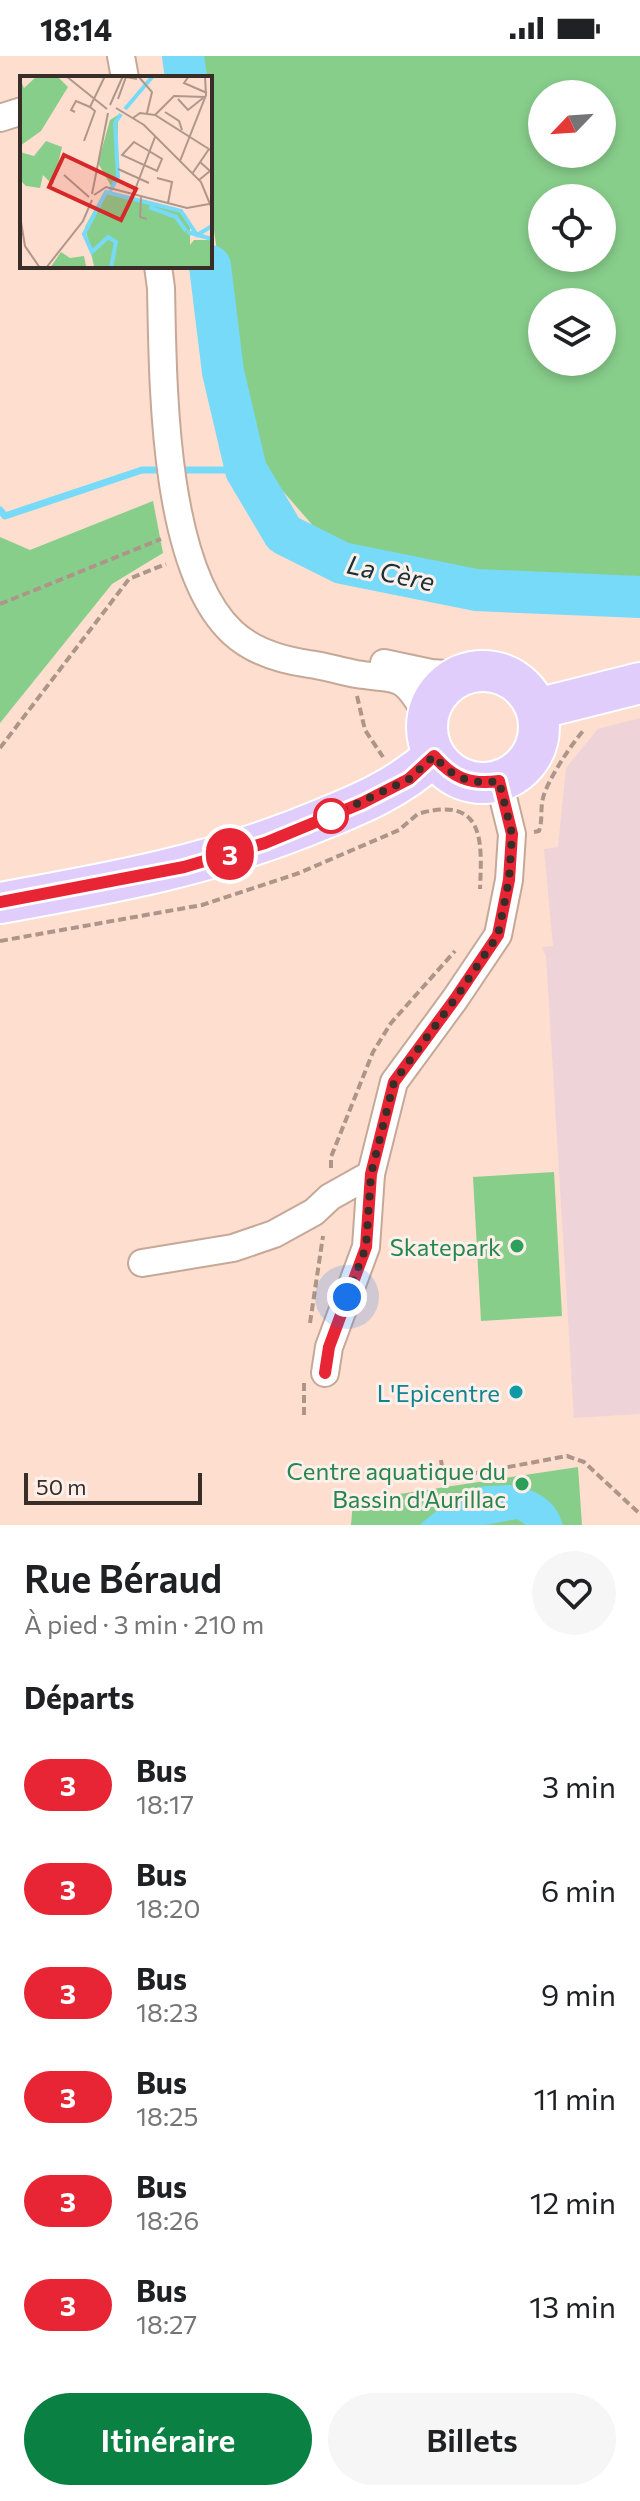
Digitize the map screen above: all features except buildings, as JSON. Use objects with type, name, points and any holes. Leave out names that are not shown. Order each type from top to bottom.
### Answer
[{"type":"main road","points":[[0,903],[184,867],[265,843],[362,803],[422,767],[446,770],[462,780],[480,784],[499,781],[515,774],[528,761],[537,745],[537,709],[522,687],[500,673],[482,670],[448,681],[437,693],[428,717],[428,740],[422,767]]},
{"type":"main road","points":[[537,709],[640,683]]},
{"type":"street","points":[[0,118],[20,112]]},
{"type":"street","points":[[158,268],[167,443],[192,567],[209,602],[230,630],[245,643],[269,655],[356,674],[400,679],[415,695],[428,717]]},
{"type":"street","points":[[329,666],[356,661],[379,662],[431,673],[461,675]]},
{"type":"street","points":[[325,1373],[329,1347],[366,1247],[371,1174],[394,1082],[498,935],[509,880],[512,834],[499,781]]},
{"type":"street","points":[[142,1263],[233,1248],[274,1234],[371,1174]]},
{"type":"path","points":[[0,604],[151,542],[185,538]]},
{"type":"path","points":[[0,748],[129,579],[170,563],[185,538]]},
{"type":"path","points":[[356,674],[357,697],[365,730],[385,760],[422,767]]},
{"type":"path","points":[[480,839],[539,831],[543,797],[567,752],[583,731],[597,726]]},
{"type":"path","points":[[441,1460],[444,1479],[567,1456],[584,1462],[640,1514]]},
{"type":"shaded area","points":[[640,718],[640,1414],[574,1418],[546,957],[542,947],[553,946],[544,849],[558,847],[566,768],[598,729]]},
{"type":"green space","points":[[189,56],[640,56],[640,590],[504,581],[342,559],[254,458],[212,217],[212,76],[192,76]]},
{"type":"green space","points":[[153,501],[163,553],[112,584],[0,723],[0,537],[30,550]]},
{"type":"green space","name":"Skatepark","points":[[554,1172],[562,1316],[481,1321],[473,1177]]},
{"type":"green space","name":"Centre aquatique du Bassin d'Aurillac","points":[[578,1467],[582,1525],[351,1525],[353,1501]]},
{"type":"water","points":[[510,1485],[528,1490],[550,1502],[563,1525],[526,1525],[517,1519],[485,1525],[420,1525],[472,1489]]},
{"type":"waterway","name":"La Cère","points":[[183,56],[186,76]]},
{"type":"waterway","name":"La Cère","points":[[210,268],[223,372],[246,470],[284,534],[342,563],[476,590],[640,597]]},
{"type":"waterway","points":[[0,510],[5,516],[142,470],[164,470]]},
{"type":"waterway","points":[[176,470],[246,470]]},
{"type":"bus line","name":"3","points":[[0,902],[76,890],[184,867],[265,843],[362,803],[409,779],[434,756],[446,770],[462,780],[480,784],[499,781],[512,834],[509,880],[498,935],[394,1082],[371,1174],[366,1247],[329,1347],[325,1373]]},
{"type":"place","name":"Skatepark","points":[[517,1246]]},
{"type":"place","name":"L'Epicentre","points":[[516,1392]]},
{"type":"place","name":"Centre aquatique du Bassin d'Aurillac","points":[[522,1484]]},
{"type":"route","points":[[331,816],[409,779],[434,756],[446,770],[462,780],[480,784],[499,781],[512,834],[509,880],[498,935],[394,1082],[371,1174],[366,1247],[347,1297]]}]
